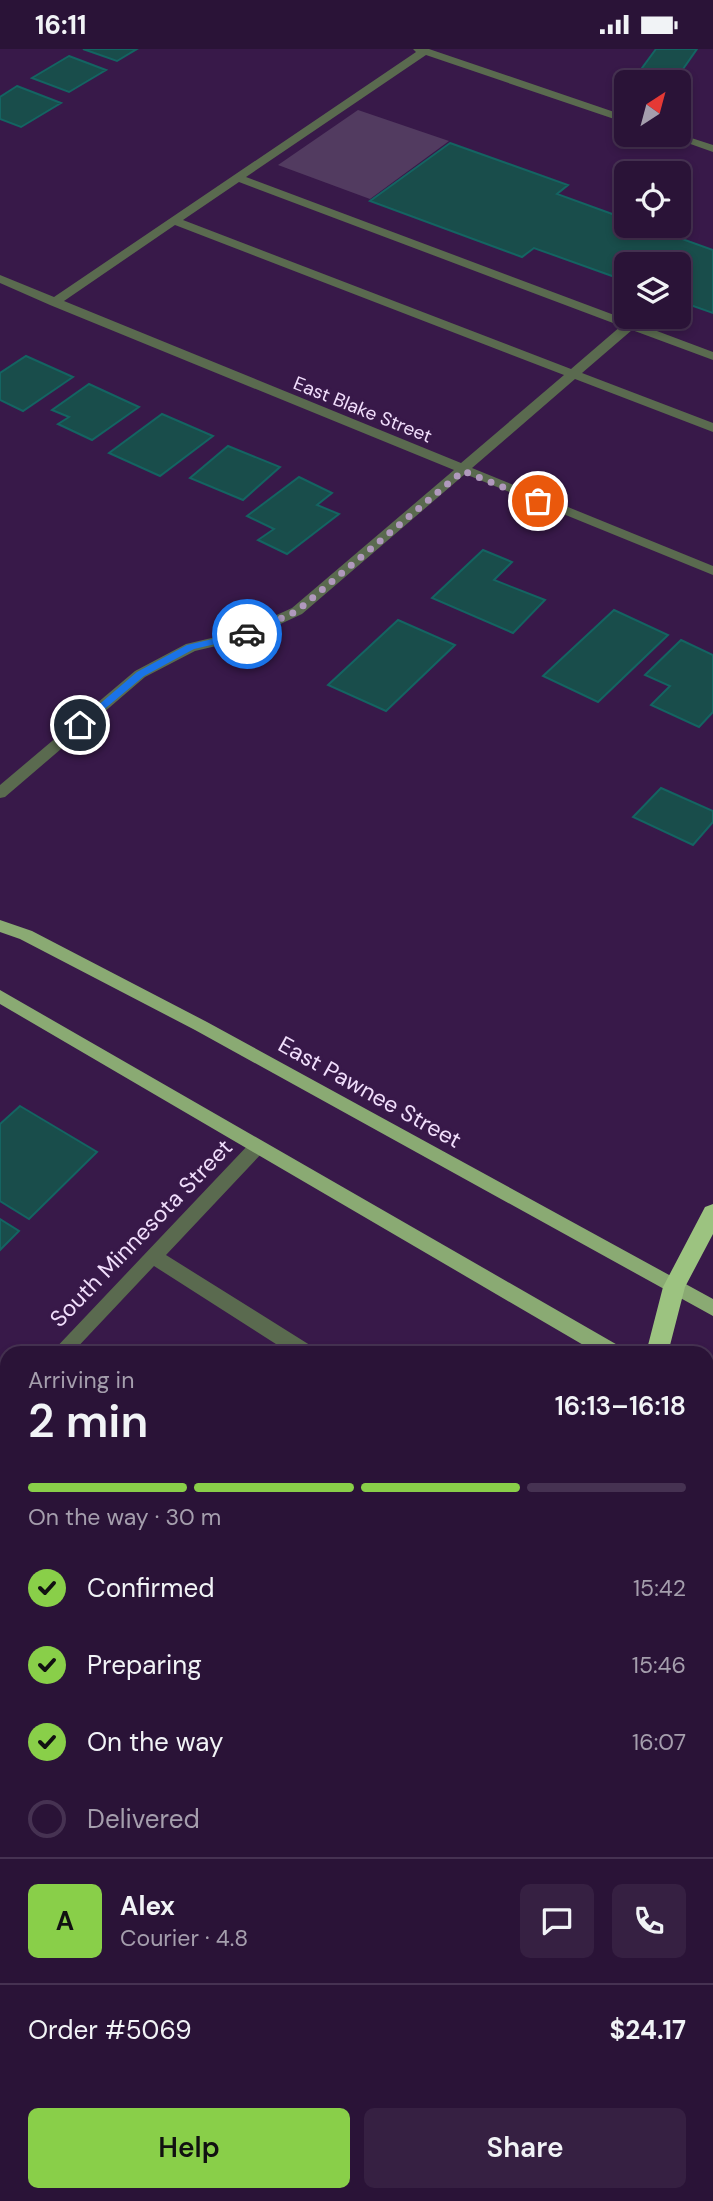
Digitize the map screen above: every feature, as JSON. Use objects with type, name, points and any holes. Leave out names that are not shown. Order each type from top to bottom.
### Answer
[{"type":"highway","points":[[659,1346],[674,1287],[713,1213]]},
{"type":"main road","name":"East Pawnee Street","points":[[0,926],[26,935],[201,1026],[713,1308]]},
{"type":"main road","points":[[0,996],[602,1346]]},
{"type":"street","points":[[54,302],[422,50],[614,116]]},
{"type":"street","points":[[691,142],[713,149]]},
{"type":"street","points":[[238,178],[614,319]]},
{"type":"street","points":[[174,221],[713,428]]},
{"type":"street","name":"East Blake Street","points":[[0,279],[463,471],[713,571]]},
{"type":"street","points":[[0,793],[140,674],[191,647],[245,635],[297,611],[625,329]]},
{"type":"street","points":[[641,329],[713,356]]},
{"type":"street","name":"South Minnesota Street","points":[[67,1346],[257,1147]]},
{"type":"street","points":[[153,1257],[295,1346]]},
{"type":"shaded area","points":[[358,110],[449,141],[370,199],[278,165]]},
{"type":"building","points":[[83,49],[137,49],[117,61]]},
{"type":"building","points":[[656,49],[697,49],[682,70],[641,70]]},
{"type":"building","points":[[69,56],[106,70],[69,92],[32,78]]},
{"type":"building","points":[[17,86],[61,103],[21,127],[0,119],[0,97]]},
{"type":"building","points":[[450,143],[568,185],[557,194],[614,215],[614,238],[680,238],[713,250],[713,313],[691,305],[691,252],[614,252],[614,277],[534,248],[522,257],[370,201]]},
{"type":"building","points":[[26,356],[73,377],[23,411],[0,400],[0,373]]},
{"type":"building","points":[[89,384],[139,407],[92,440],[58,424],[69,417],[52,410]]},
{"type":"building","points":[[162,414],[213,436],[160,476],[109,453]]},
{"type":"building","points":[[228,446],[280,467],[243,500],[190,478]]},
{"type":"building","points":[[299,477],[332,493],[317,505],[339,514],[287,554],[258,540],[274,529],[247,516]]},
{"type":"building","points":[[483,550],[512,562],[494,580],[545,600],[513,633],[432,598]]},
{"type":"building","points":[[614,610],[668,635],[598,702],[543,676]]},
{"type":"building","points":[[398,620],[455,645],[386,711],[328,685]]},
{"type":"building","points":[[681,640],[713,655],[713,712],[699,727],[651,705],[670,686],[645,675]]},
{"type":"building","points":[[661,788],[713,811],[713,822],[693,845],[633,817]]},
{"type":"building","points":[[20,1106],[97,1152],[29,1219],[0,1201],[0,1124]]},
{"type":"building","points":[[0,1219],[19,1231],[0,1250]]},
{"type":"way so far","points":[[247,634],[297,611],[463,471],[538,501]]},
{"type":"route","points":[[80,725],[140,674],[191,647],[247,634]]}]
